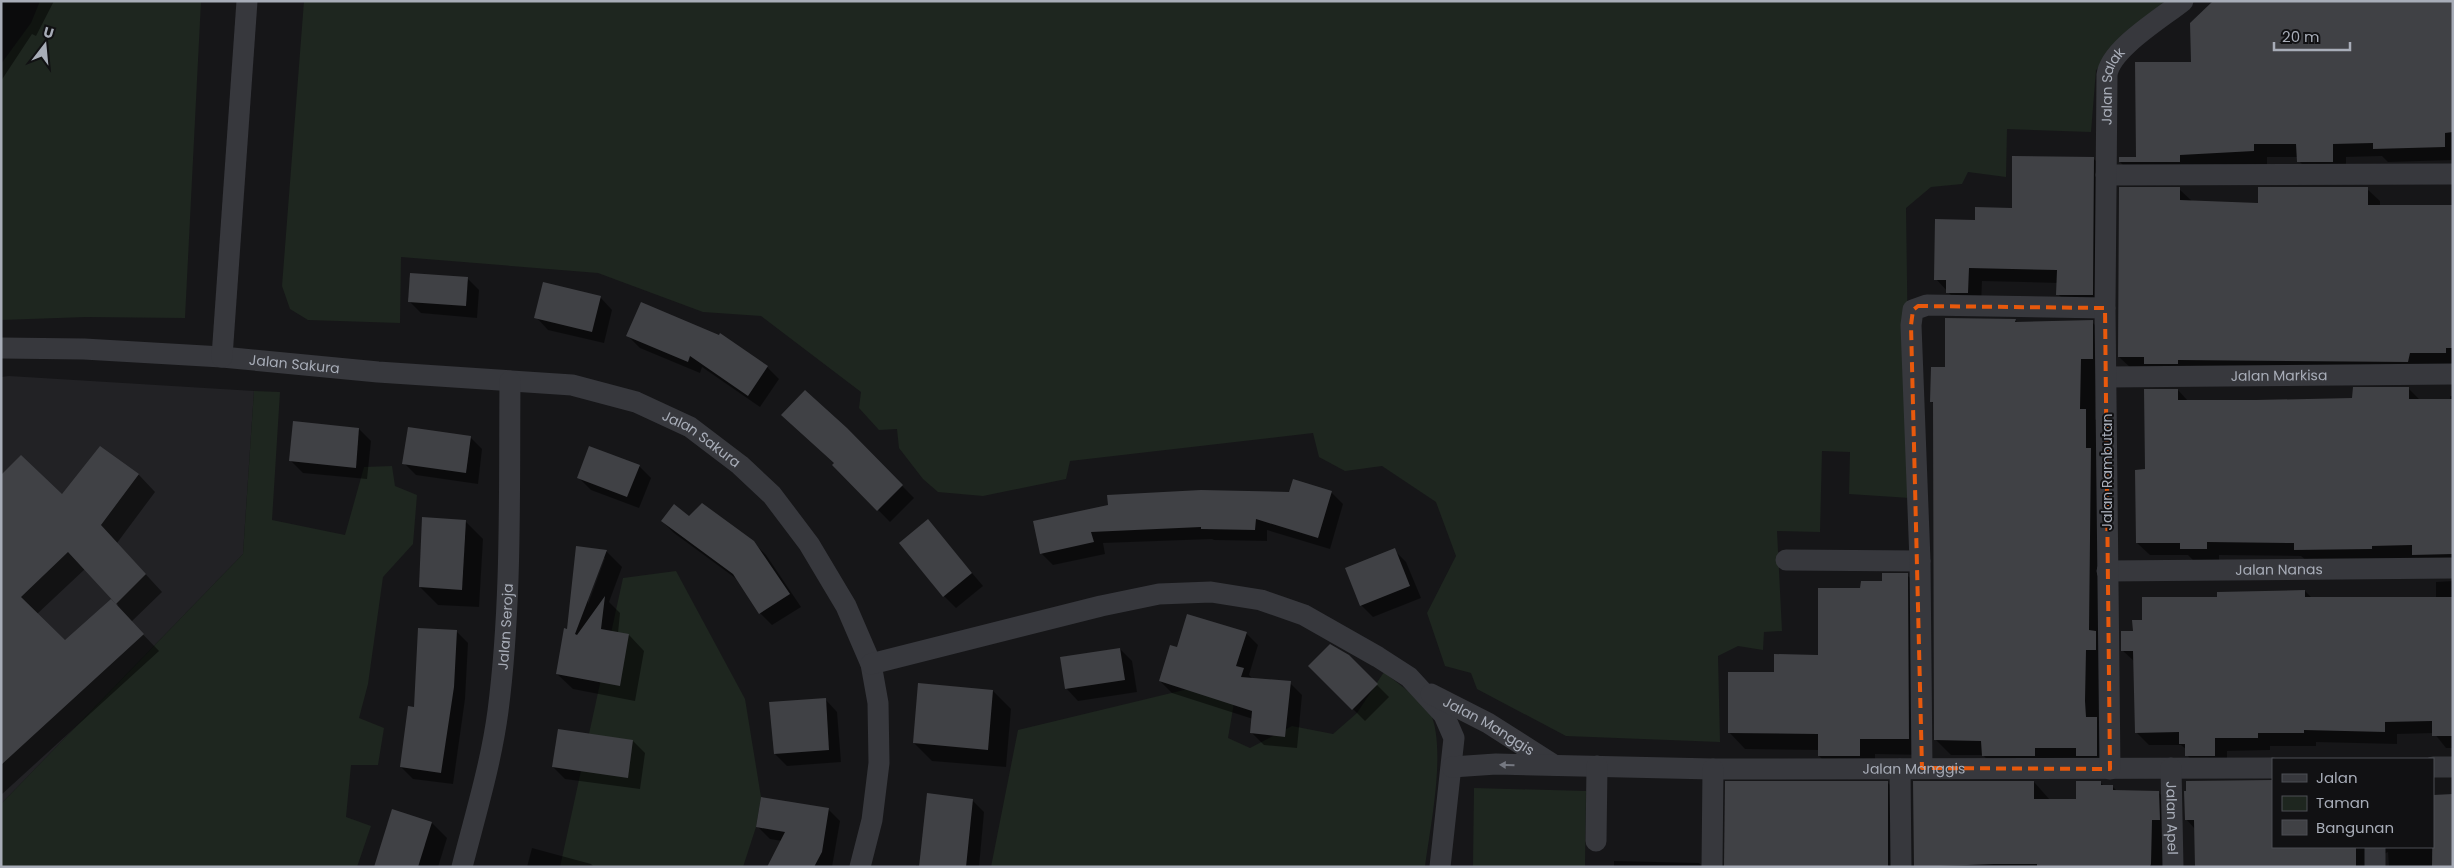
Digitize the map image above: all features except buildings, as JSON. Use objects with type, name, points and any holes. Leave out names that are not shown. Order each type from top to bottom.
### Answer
[{"type":"street","points":[[222,357],[247,1]]},
{"type":"street","name":"Jalan Salak","points":[[2106,175],[2107,88],[2110,62],[2122,48],[2183,1]]},
{"type":"street","points":[[2106,175],[2453,174]]},
{"type":"street","name":"Jalan Rambutan","points":[[2106,175],[2106,571],[2110,769]]},
{"type":"street","points":[[1922,768],[1920,562],[1911,325],[1913,310],[1927,305],[2105,308]]},
{"type":"street","name":"Jalan Sakura","points":[[1,348],[84,349],[222,357],[378,372],[572,385],[636,402],[690,427],[740,465],[772,495],[810,544],[846,606],[871,664],[878,703],[879,763],[872,820],[860,867]]},
{"type":"street","name":"Jalan Markisa","points":[[2107,377],[2453,374]]},
{"type":"street","name":"Jalan Seroja","points":[[462,867],[485,776],[499,694],[504,641],[510,512],[510,382]]},
{"type":"street","points":[[1786,560],[1920,562]]},
{"type":"street","name":"Jalan Nanas","points":[[2106,571],[2453,568]]},
{"type":"street","points":[[871,664],[1101,606],[1159,594],[1210,592],[1261,600],[1304,615],[1409,677],[1444,715],[1454,738],[1440,867]]},
{"type":"street","name":"Jalan Manggis","points":[[1422,690],[1488,723],[1555,766]]},
{"type":"street","name":"Jalan Manggis","points":[[1452,767],[1496,764],[1713,769],[2272,768]]},
{"type":"street","points":[[1596,840],[1598,766]]},
{"type":"street","points":[[2434,767],[2453,767]]},
{"type":"street","name":"Jalan Apel","points":[[2171,768],[2173,867]]},
{"type":"street","points":[[1712,867],[1713,769]]},
{"type":"street","points":[[1900,769],[1901,867]]},
{"type":"street","points":[[2375,848],[2375,867]]},
{"type":"highlighted area","points":[[1918,306],[2105,308],[2110,769],[1922,768],[1911,325],[1913,310]]},
{"type":"shaded area","points":[[1,377],[254,391],[243,554],[1,804]]},
{"type":"green space","points":[[40,1],[201,1],[185,318],[86,317],[1,320],[1,64],[31,23]]},
{"type":"green space","points":[[304,1],[2165,1],[2096,70],[2091,132],[2007,129],[2006,177],[1968,172],[1962,184],[1931,187],[1906,208],[1910,498],[1849,494],[1850,452],[1822,451],[1820,532],[1777,531],[1782,631],[1764,632],[1763,650],[1738,646],[1718,656],[1720,742],[1566,736],[1477,689],[1471,673],[1445,666],[1427,613],[1456,556],[1436,502],[1382,466],[1345,471],[1319,457],[1313,433],[1070,461],[1066,479],[983,496],[938,492],[923,479],[899,448],[897,429],[879,430],[859,408],[861,392],[761,316],[703,312],[598,273],[401,257],[400,323],[308,320],[290,309],[282,286]]},
{"type":"green space","points":[[254,391],[280,392],[272,520],[345,535],[364,467],[392,466],[395,486],[417,495],[413,544],[383,577],[368,684],[359,718],[384,728],[378,765],[351,765],[346,817],[371,826],[357,867],[1,867],[1,804],[243,554]]},
{"type":"green space","points":[[676,571],[745,699],[761,797],[756,827],[743,867],[560,867],[623,578]]},
{"type":"green space","points":[[1384,672],[1428,708],[1435,727],[1437,746],[1436,788],[1425,867],[991,867],[1018,730],[1217,682],[1235,697],[1228,738],[1250,748],[1292,726],[1333,734],[1357,713]]},
{"type":"green space","points":[[1474,788],[1586,791],[1585,867],[1473,867]]}]
